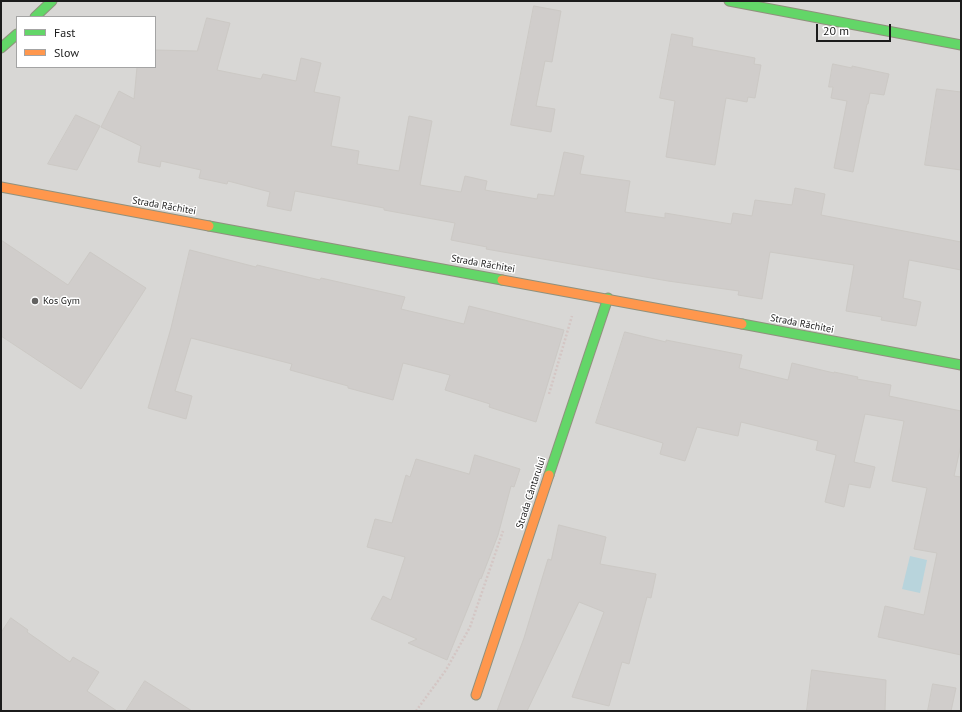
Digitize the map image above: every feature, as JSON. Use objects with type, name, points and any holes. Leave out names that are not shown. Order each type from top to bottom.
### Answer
[{"type":"street","points":[[36,16],[52,1]]},
{"type":"street","points":[[729,1],[961,45]]},
{"type":"street","points":[[1,48],[16,35]]},
{"type":"street","name":"Strada Răchitei","points":[[1,187],[608,298],[961,365]]},
{"type":"street","name":"Strada Cântarului","points":[[476,695],[608,298]]},
{"type":"path","points":[[548,397],[579,293]]},
{"type":"path","points":[[416,711],[446,670],[470,627],[503,530]]},
{"type":"shaded area","points":[[1,1],[961,1],[961,711],[1,711]]},
{"type":"water","points":[[910,556],[927,560],[920,593],[902,589]]},
{"type":"building","points":[[534,6],[561,11],[552,62],[545,61],[536,106],[555,109],[551,132],[511,125]]},
{"type":"building","points":[[207,18],[230,23],[217,70],[261,79],[263,74],[296,81],[301,58],[321,63],[314,92],[340,97],[331,146],[359,151],[357,164],[399,171],[409,116],[432,121],[420,185],[461,192],[465,176],[487,181],[485,190],[537,199],[538,194],[554,196],[564,152],[584,156],[580,174],[630,181],[625,212],[665,218],[665,213],[731,224],[733,213],[752,216],[755,200],[792,205],[795,188],[825,194],[821,215],[961,242],[961,270],[909,260],[903,298],[921,302],[916,326],[881,320],[882,317],[846,311],[854,265],[770,252],[762,299],[738,295],[739,291],[668,281],[486,249],[487,247],[451,240],[455,223],[295,191],[291,211],[267,206],[270,192],[228,181],[227,184],[199,178],[201,170],[161,161],[160,167],[138,162],[141,146],[101,127],[119,91],[134,99],[137,68],[156,68],[156,50],[197,51]]},
{"type":"building","points":[[672,34],[693,38],[692,46],[755,58],[754,64],[761,65],[755,98],[748,97],[747,102],[726,98],[715,165],[666,157],[675,101],[660,98]]},
{"type":"building","points":[[833,64],[852,68],[852,66],[889,74],[884,95],[870,93],[853,172],[834,168],[847,101],[831,98],[833,87],[829,87]]},
{"type":"building","points":[[937,89],[961,92],[961,170],[925,165]]},
{"type":"building","points":[[76,115],[100,126],[77,170],[48,164]]},
{"type":"building","points":[[1,240],[68,285],[90,252],[146,288],[81,389],[1,336]]},
{"type":"building","points":[[190,250],[256,267],[257,265],[320,280],[321,278],[405,297],[401,309],[464,324],[469,306],[564,330],[536,422],[489,407],[490,404],[445,390],[450,375],[403,363],[393,400],[290,370],[292,364],[191,338],[175,391],[192,396],[186,419],[148,408],[171,328]]},
{"type":"building","points":[[625,332],[666,342],[666,340],[742,355],[739,368],[788,380],[792,363],[858,377],[857,379],[891,385],[889,396],[961,411],[961,445],[954,476],[961,477],[961,655],[878,637],[885,606],[924,615],[937,553],[914,549],[927,488],[892,481],[904,421],[865,414],[854,462],[875,467],[870,488],[849,484],[844,507],[825,502],[836,455],[816,450],[818,441],[741,422],[738,436],[697,427],[685,461],[660,454],[663,443],[596,423]]},
{"type":"building","points":[[475,455],[520,469],[514,487],[511,486],[498,535],[447,660],[408,643],[417,639],[371,619],[383,596],[391,600],[405,557],[367,547],[375,519],[392,523],[406,475],[410,477],[416,459],[469,474]]},
{"type":"building","points":[[559,525],[606,537],[600,564],[656,574],[651,598],[647,597],[629,664],[622,662],[609,706],[572,697],[604,612],[579,602],[527,711],[497,711],[524,638],[548,559],[551,560]]},
{"type":"building","points":[[11,618],[28,630],[27,632],[70,662],[73,657],[99,672],[87,691],[117,711],[1,711],[1,633]]},
{"type":"building","points":[[812,670],[886,680],[885,711],[807,711]]},
{"type":"building","points":[[145,681],[192,711],[126,711]]},
{"type":"building","points":[[933,684],[956,688],[951,711],[928,711]]},
{"type":"traffic: fast","points":[[36,16],[52,1]]},
{"type":"traffic: fast","points":[[729,1],[961,45]]},
{"type":"traffic: fast","points":[[1,48],[16,35]]},
{"type":"traffic: fast","points":[[209,226],[502,280]]},
{"type":"traffic: fast","points":[[549,475],[608,298]]},
{"type":"traffic: fast","points":[[742,324],[961,365]]},
{"type":"traffic: slow","points":[[1,187],[209,226]]},
{"type":"traffic: slow","points":[[502,280],[742,324]]},
{"type":"traffic: slow","points":[[476,695],[549,475]]},
{"type":"place","name":"Kos Gym","points":[[35,301]]}]
